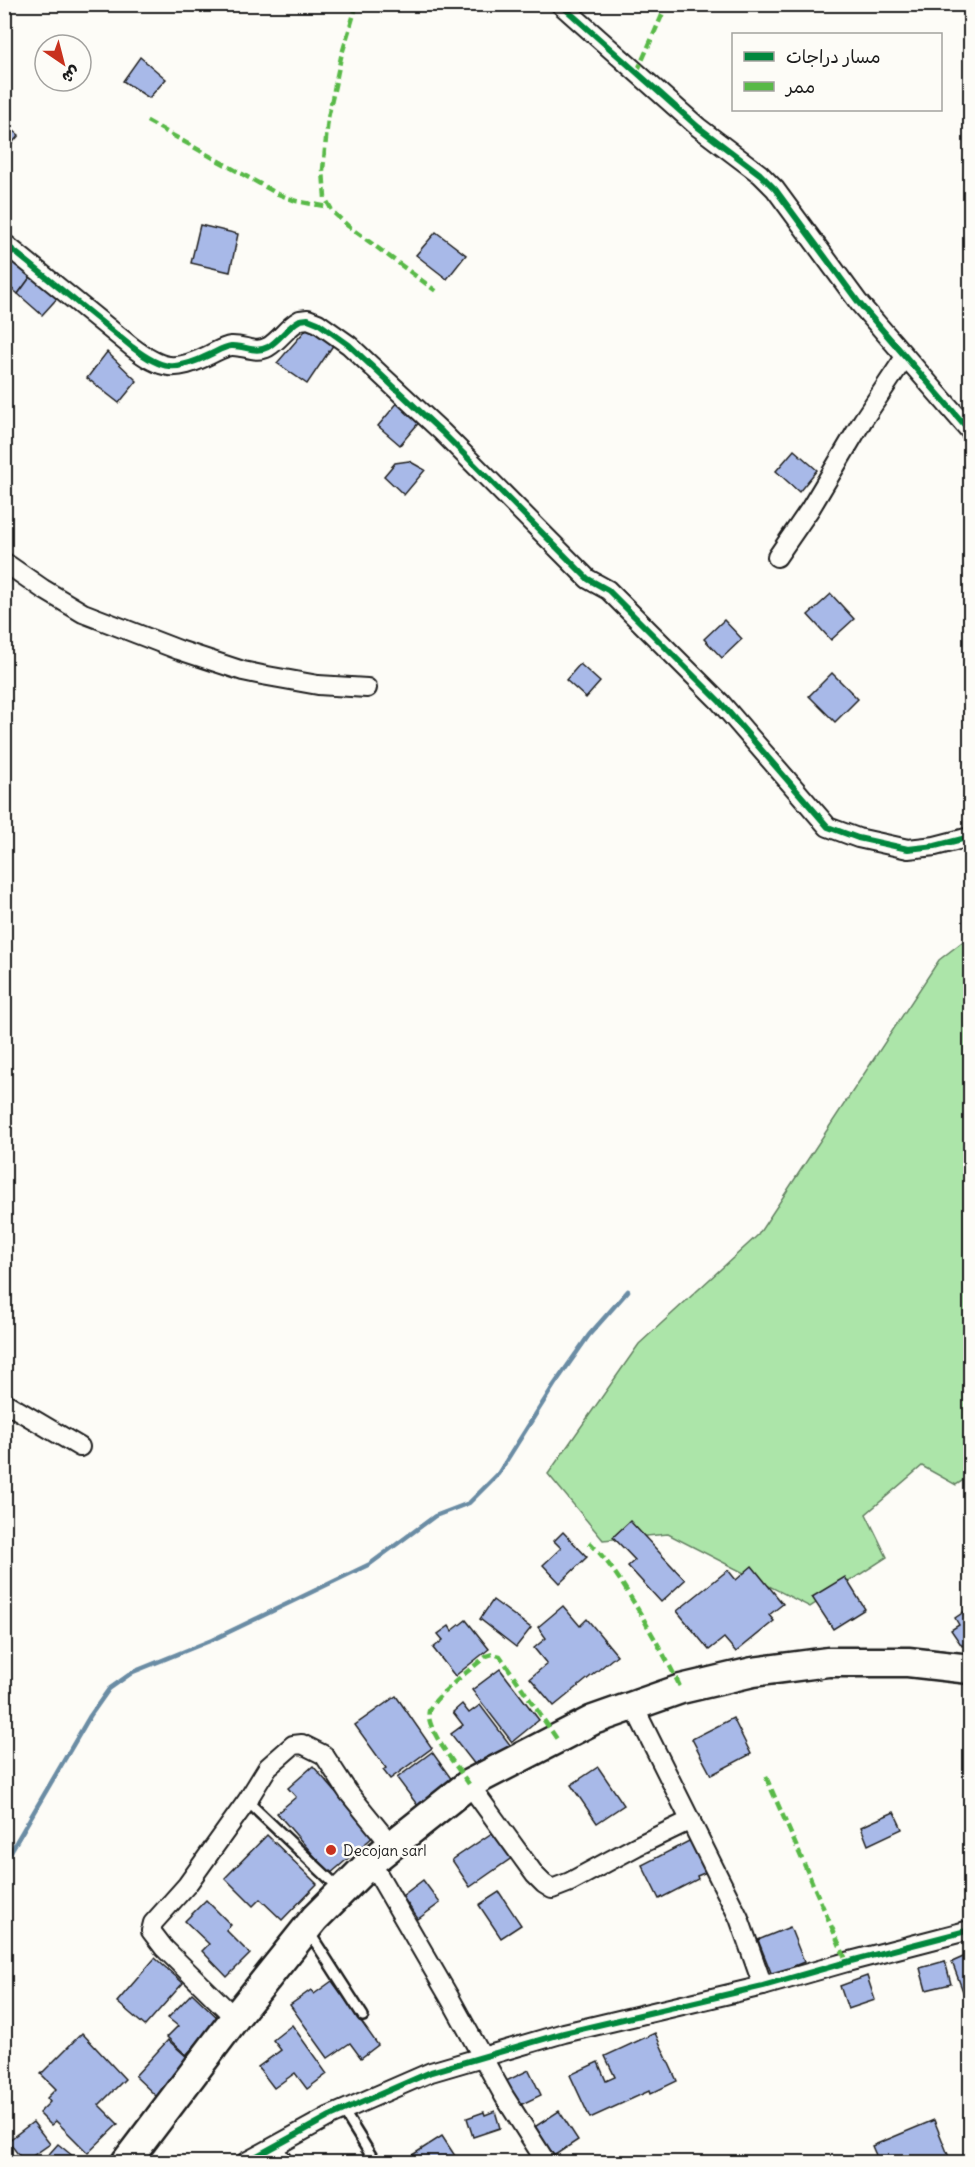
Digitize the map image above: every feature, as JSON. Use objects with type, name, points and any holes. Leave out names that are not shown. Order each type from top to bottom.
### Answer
[{"type":"main road","points":[[126,2163],[235,2018],[307,1928],[341,1890],[381,1853],[469,1784],[593,1720],[681,1689],[753,1672],[828,1662],[908,1662],[970,1669]]},
{"type":"street","points":[[560,4],[698,127],[760,174],[775,189],[842,280],[970,431]]},
{"type":"street","points":[[4,243],[132,347],[160,365],[169,367],[191,363],[229,346],[263,349],[278,339],[296,321],[303,319],[324,326],[349,345],[442,432],[588,579],[608,590],[657,637],[737,720],[828,827],[858,838],[908,849],[935,846],[970,837]]},
{"type":"street","points":[[777,557],[810,509],[868,411],[905,357]]},
{"type":"street","points":[[4,562],[83,613],[179,650],[253,674],[318,685],[367,688]]},
{"type":"street","points":[[4,1402],[80,1447]]},
{"type":"street","points":[[633,1705],[739,1918],[763,1986]]},
{"type":"street","points":[[235,2018],[164,1948],[151,1931],[153,1923],[187,1885],[248,1801],[268,1767],[293,1745],[302,1744],[324,1755],[348,1792],[381,1853],[482,2056],[546,2163]]},
{"type":"street","points":[[469,1784],[535,1875],[552,1888],[570,1882],[691,1820]]},
{"type":"street","points":[[246,2163],[342,2110],[431,2072],[564,2033],[763,1986],[970,1930]]},
{"type":"lane","points":[[248,1801],[341,1890]]},
{"type":"lane","points":[[307,1928],[363,2016]]},
{"type":"lane","points":[[342,2110],[375,2163]]},
{"type":"lane","points":[[277,2146],[288,2163]]},
{"type":"green space","points":[[970,936],[970,1476],[956,1485],[922,1466],[866,1514],[887,1557],[810,1607],[668,1534],[603,1540],[548,1474],[639,1344],[758,1235],[939,960]]},
{"type":"building","points":[[140,57],[166,79],[149,98],[123,81]]},
{"type":"building","points":[[4,123],[19,135],[4,153]]},
{"type":"building","points":[[200,225],[238,234],[230,272],[191,263]]},
{"type":"building","points":[[436,232],[466,255],[447,279],[416,255]]},
{"type":"building","points":[[9,250],[34,272],[18,294],[4,282],[4,256]]},
{"type":"building","points":[[34,272],[62,293],[42,315],[18,294]]},
{"type":"building","points":[[310,325],[336,341],[307,384],[277,363]]},
{"type":"building","points":[[107,352],[137,381],[119,403],[87,378]]},
{"type":"building","points":[[399,401],[421,420],[400,445],[378,426]]},
{"type":"building","points":[[794,450],[817,470],[799,492],[776,471]]},
{"type":"building","points":[[409,461],[425,470],[404,495],[384,476],[395,463]]},
{"type":"building","points":[[831,594],[854,619],[831,640],[808,615]]},
{"type":"building","points":[[724,620],[742,639],[722,658],[704,639]]},
{"type":"building","points":[[580,664],[600,682],[586,698],[566,680]]},
{"type":"building","points":[[832,673],[858,699],[835,722],[809,696]]},
{"type":"building","points":[[630,1521],[685,1580],[661,1602],[628,1566],[635,1560],[613,1537]]},
{"type":"building","points":[[563,1532],[587,1557],[560,1583],[543,1565],[561,1548],[554,1541]]},
{"type":"building","points":[[752,1566],[783,1604],[769,1615],[774,1621],[736,1652],[724,1638],[709,1650],[677,1611],[728,1570],[736,1580]]},
{"type":"building","points":[[845,1577],[865,1609],[833,1629],[812,1597]]},
{"type":"building","points":[[493,1600],[531,1628],[516,1647],[480,1619]]},
{"type":"building","points":[[563,1606],[580,1626],[587,1619],[617,1655],[554,1706],[530,1678],[547,1664],[534,1648],[546,1638],[538,1627]]},
{"type":"building","points":[[970,1608],[970,1641],[962,1646],[951,1630],[959,1625],[955,1618]]},
{"type":"building","points":[[466,1620],[489,1649],[455,1676],[433,1648],[443,1640],[438,1634],[449,1626],[452,1631]]},
{"type":"building","points":[[500,1669],[539,1720],[512,1742],[472,1690]]},
{"type":"building","points":[[396,1696],[432,1748],[390,1779],[383,1770],[386,1768],[355,1725]]},
{"type":"building","points":[[462,1704],[469,1713],[480,1705],[511,1746],[479,1770],[451,1734],[463,1725],[453,1712]]},
{"type":"building","points":[[733,1718],[751,1754],[711,1775],[692,1739]]},
{"type":"building","points":[[432,1752],[455,1784],[421,1810],[397,1778]]},
{"type":"building","points":[[313,1766],[374,1836],[330,1874],[277,1813],[296,1797],[288,1788]]},
{"type":"building","points":[[598,1767],[624,1805],[597,1823],[571,1785]]},
{"type":"building","points":[[894,1812],[902,1829],[868,1845],[861,1827]]},
{"type":"building","points":[[495,1831],[513,1857],[470,1887],[452,1860]]},
{"type":"building","points":[[267,1835],[317,1884],[282,1920],[260,1899],[253,1906],[225,1878]]},
{"type":"building","points":[[693,1839],[709,1871],[659,1899],[642,1865]]},
{"type":"building","points":[[423,1880],[440,1903],[418,1919],[402,1896]]},
{"type":"building","points":[[499,1892],[521,1925],[501,1938],[479,1905]]},
{"type":"building","points":[[206,1900],[231,1925],[226,1930],[250,1954],[227,1977],[202,1951],[209,1944],[185,1921]]},
{"type":"building","points":[[790,1927],[804,1962],[772,1975],[758,1940]]},
{"type":"building","points":[[970,1954],[970,1992],[964,1994],[952,1962]]},
{"type":"building","points":[[155,1958],[183,1983],[145,2026],[117,2002]]},
{"type":"building","points":[[945,1961],[951,1984],[926,1990],[920,1968]]},
{"type":"building","points":[[867,1976],[875,2000],[848,2009],[840,1986]]},
{"type":"building","points":[[332,1981],[378,2045],[361,2058],[350,2043],[328,2058],[290,2005],[311,1990],[314,1994]]},
{"type":"building","points":[[192,1993],[219,2019],[186,2055],[167,2037],[178,2026],[168,2018]]},
{"type":"building","points":[[292,2025],[327,2074],[307,2089],[295,2073],[274,2088],[258,2067],[281,2050],[273,2040]]},
{"type":"building","points":[[82,2033],[125,2079],[99,2105],[118,2124],[88,2153],[56,2121],[51,2125],[39,2113],[50,2102],[47,2098],[56,2089],[41,2074]]},
{"type":"building","points":[[655,2033],[677,2081],[590,2118],[570,2075],[598,2062],[606,2081],[615,2077],[605,2056]]},
{"type":"building","points":[[168,2040],[188,2058],[169,2079],[172,2081],[157,2097],[135,2076]]},
{"type":"building","points":[[529,2070],[541,2095],[518,2106],[506,2081]]},
{"type":"building","points":[[495,2111],[500,2128],[473,2137],[467,2118]]},
{"type":"building","points":[[559,2111],[578,2140],[552,2157],[533,2128]]},
{"type":"building","points":[[934,2120],[951,2162],[879,2162],[872,2146]]},
{"type":"building","points":[[33,2122],[50,2144],[24,2162],[8,2141]]},
{"type":"building","points":[[442,2136],[459,2162],[409,2162],[406,2159]]},
{"type":"building","points":[[58,2144],[79,2161],[42,2162]]},
{"type":"waterway","points":[[4,1863],[90,1716],[109,1689],[133,1672],[212,1640],[370,1564],[435,1516],[469,1503],[498,1474],[554,1385],[589,1335],[628,1291]]},
{"type":"marked path","points":[[357,4],[341,57],[328,118],[323,170],[325,198],[333,212],[348,226],[436,291]]},
{"type":"marked path","points":[[637,72],[667,4]]},
{"type":"marked path","points":[[147,121],[278,194],[296,201],[329,207]]},
{"type":"marked path","points":[[967,1566],[970,1535]]},
{"type":"marked path","points":[[589,1542],[605,1559],[625,1588],[681,1689]]},
{"type":"marked path","points":[[469,1784],[437,1738],[429,1719],[429,1711],[446,1690],[486,1656],[493,1654],[500,1656],[557,1739]]},
{"type":"marked path","points":[[766,1777],[847,1962]]},
{"type":"cycle path","points":[[560,4],[698,127],[760,174],[775,189],[859,303],[970,431]]},
{"type":"cycle path","points":[[4,243],[132,347],[161,364],[169,366],[187,364],[231,346],[263,349],[300,320],[308,319],[318,323],[349,345],[442,432],[588,579],[608,590],[720,702],[828,827],[858,838],[908,849],[935,846],[970,837]]},
{"type":"cycle path","points":[[246,2162],[330,2116],[431,2072],[564,2033],[763,1986],[970,1930]]},
{"type":"place","name":"Decojan sarl","points":[[331,1850]]}]
